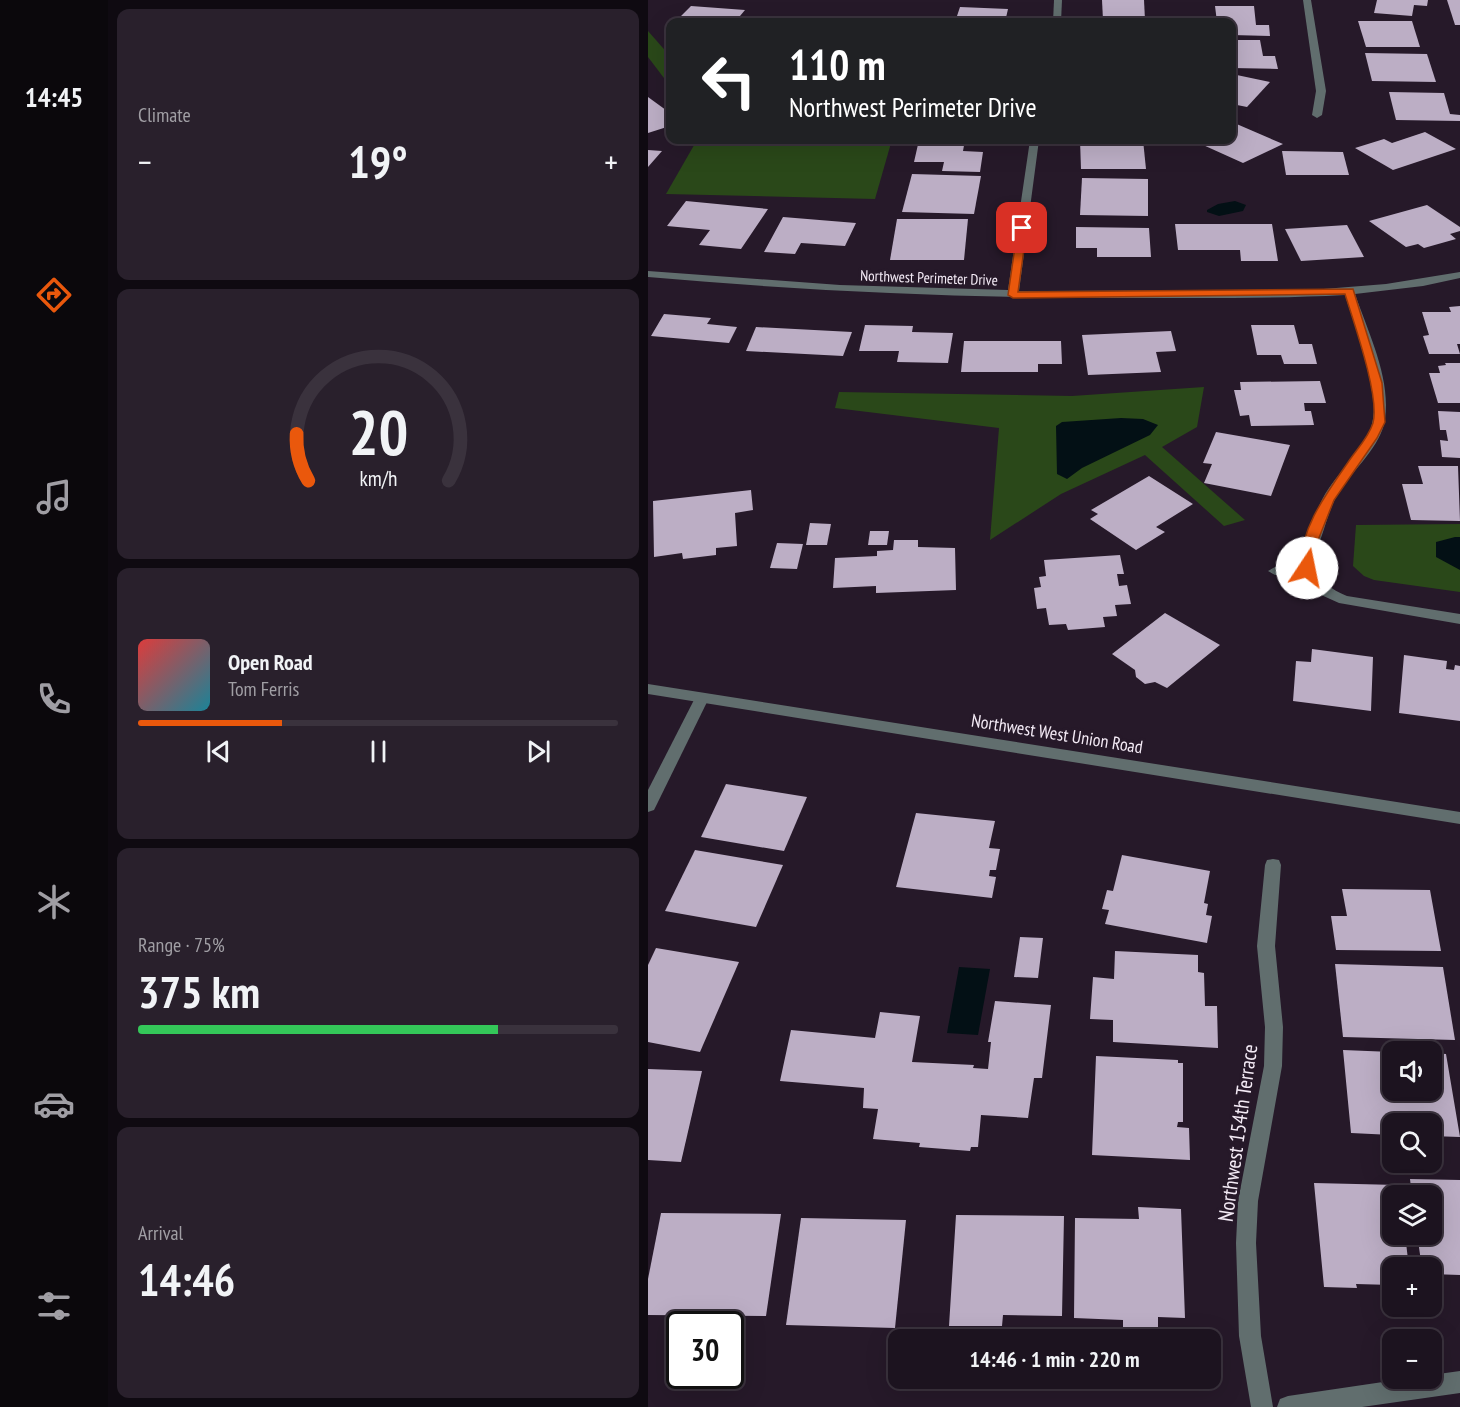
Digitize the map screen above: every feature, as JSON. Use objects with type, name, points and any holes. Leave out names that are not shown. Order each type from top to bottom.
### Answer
[{"type":"street","points":[[1057,18],[1058,0]]},
{"type":"street","points":[[1306,0],[1321,91],[1317,115]]},
{"type":"street","points":[[1013,295],[1033,144]]},
{"type":"street","name":"Northwest Perimeter Drive","points":[[648,274],[866,291],[1013,295],[1349,291],[1432,281],[1460,275]]},
{"type":"street","points":[[1349,291],[1377,383],[1379,422],[1372,438],[1328,500],[1307,553],[1307,568],[1326,594],[1344,600],[1460,618]]},
{"type":"street","points":[[1275,571],[1307,568]]},
{"type":"street","name":"Northwest West Union Road","points":[[648,689],[1460,818]]},
{"type":"street","points":[[648,806],[702,698]]},
{"type":"street","name":"Northwest 154th Terrace","points":[[1262,1407],[1250,1336],[1246,1243],[1248,1201],[1273,1066],[1274,1027],[1266,946],[1273,865]]},
{"type":"street","points":[[1288,1407],[1460,1382]]},
{"type":"green space","points":[[648,31],[666,51],[666,81],[648,57]]},
{"type":"green space","points":[[695,144],[891,144],[875,199],[666,194]]},
{"type":"green space","points":[[1204,387],[1197,427],[1162,447],[1245,520],[1224,526],[1145,455],[1061,494],[990,540],[999,428],[835,408],[839,392],[1072,396]]},
{"type":"green space","points":[[1460,524],[1460,592],[1374,580],[1364,576],[1353,566],[1356,525]]},
{"type":"shaded area","points":[[1235,201],[1246,205],[1243,211],[1219,216],[1207,212],[1218,204]]},
{"type":"shaded area","points":[[1121,418],[1143,419],[1158,425],[1150,435],[1082,468],[1067,479],[1057,474],[1056,426],[1062,422]]},
{"type":"shaded area","points":[[1460,537],[1460,570],[1436,557],[1436,542]]},
{"type":"shaded area","points":[[959,967],[990,969],[978,1035],[947,1033]]},
{"type":"building","points":[[1102,0],[1144,0],[1145,18],[1103,18]]},
{"type":"building","points":[[1377,0],[1428,0],[1427,6],[1414,5],[1412,16],[1374,13]]},
{"type":"building","points":[[1447,0],[1460,0],[1460,25],[1455,25]]},
{"type":"building","points":[[691,6],[745,10],[738,18],[681,16]]},
{"type":"building","points":[[1215,6],[1254,6],[1256,25],[1269,25],[1270,36],[1236,35],[1236,18],[1216,18]]},
{"type":"building","points":[[960,7],[1008,9],[1006,18],[956,18]]},
{"type":"building","points":[[1358,21],[1412,21],[1420,47],[1366,47]]},
{"type":"building","points":[[1236,40],[1260,40],[1263,56],[1275,56],[1278,69],[1236,68]]},
{"type":"building","points":[[1365,53],[1427,54],[1436,82],[1372,81]]},
{"type":"building","points":[[1236,75],[1270,82],[1247,107],[1236,105]]},
{"type":"building","points":[[1389,92],[1444,93],[1450,114],[1460,115],[1460,121],[1396,120]]},
{"type":"building","points":[[648,97],[666,110],[666,127],[648,133]]},
{"type":"building","points":[[1236,124],[1283,144],[1243,163],[1201,144],[1236,144]]},
{"type":"building","points":[[1425,132],[1456,149],[1393,170],[1355,148],[1384,139],[1392,143]]},
{"type":"building","points":[[918,144],[964,144],[963,151],[983,152],[980,172],[942,171],[944,162],[914,162]]},
{"type":"building","points":[[1080,144],[1143,144],[1146,169],[1081,169]]},
{"type":"building","points":[[648,150],[662,151],[648,167]]},
{"type":"building","points":[[1282,151],[1343,152],[1349,175],[1286,175]]},
{"type":"building","points":[[912,174],[981,176],[974,214],[902,212]]},
{"type":"building","points":[[1082,178],[1148,179],[1148,216],[1080,215]]},
{"type":"building","points":[[686,201],[768,209],[741,249],[699,245],[710,230],[667,226]]},
{"type":"building","points":[[1427,205],[1460,227],[1460,231],[1450,234],[1456,239],[1424,248],[1418,244],[1406,247],[1369,221]]},
{"type":"building","points":[[783,217],[856,223],[845,246],[801,243],[795,254],[764,252]]},
{"type":"building","points":[[897,219],[968,219],[964,260],[890,260]]},
{"type":"building","points":[[1175,224],[1272,224],[1278,261],[1241,261],[1240,250],[1178,250]]},
{"type":"building","points":[[1347,225],[1364,257],[1301,261],[1285,229]]},
{"type":"building","points":[[1076,227],[1149,228],[1151,257],[1097,257],[1097,248],[1076,248]]},
{"type":"building","points":[[1460,306],[1460,344],[1457,344],[1460,354],[1429,354],[1423,336],[1429,335],[1422,312],[1451,312],[1449,307]]},
{"type":"building","points":[[664,314],[711,318],[707,324],[737,327],[729,343],[651,336]]},
{"type":"building","points":[[865,325],[913,326],[912,332],[953,333],[948,363],[897,362],[899,351],[859,351]]},
{"type":"building","points":[[1251,325],[1294,325],[1299,344],[1312,344],[1317,364],[1284,364],[1281,355],[1257,355]]},
{"type":"building","points":[[756,327],[852,332],[843,356],[746,351]]},
{"type":"building","points":[[1171,331],[1176,351],[1156,352],[1161,372],[1088,375],[1082,335]]},
{"type":"building","points":[[964,341],[1061,341],[1062,364],[1038,364],[1038,372],[961,372]]},
{"type":"building","points":[[1445,363],[1460,363],[1460,403],[1438,403],[1429,373],[1440,373],[1438,366],[1446,365]]},
{"type":"building","points":[[1320,381],[1326,403],[1304,403],[1305,411],[1311,411],[1314,425],[1251,426],[1249,415],[1240,416],[1234,390],[1241,390],[1240,382]]},
{"type":"building","points":[[1438,411],[1460,412],[1460,458],[1442,457],[1440,440],[1448,441],[1446,430],[1440,430]]},
{"type":"building","points":[[1216,432],[1290,445],[1271,496],[1204,483],[1212,464],[1203,463]]},
{"type":"building","points":[[1418,466],[1458,466],[1460,521],[1411,520],[1402,484],[1423,484]]},
{"type":"building","points":[[1149,476],[1193,504],[1156,527],[1165,532],[1136,550],[1090,519],[1098,514],[1091,510]]},
{"type":"building","points":[[751,490],[753,510],[735,513],[737,546],[716,548],[716,555],[683,559],[682,553],[654,557],[653,501]]},
{"type":"building","points":[[810,523],[831,524],[827,545],[806,545]]},
{"type":"building","points":[[870,531],[889,531],[887,545],[868,545]]},
{"type":"building","points":[[894,540],[918,540],[918,547],[955,548],[956,590],[876,593],[876,586],[833,588],[835,558],[877,556],[877,551],[893,550]]},
{"type":"building","points":[[777,543],[803,544],[797,569],[770,568]]},
{"type":"building","points":[[1120,555],[1124,574],[1117,574],[1119,586],[1127,585],[1131,604],[1115,605],[1117,616],[1103,617],[1105,627],[1068,630],[1066,624],[1049,625],[1046,608],[1037,609],[1034,588],[1041,587],[1039,577],[1046,576],[1044,560]]},
{"type":"building","points":[[1165,613],[1220,645],[1167,688],[1155,682],[1145,684],[1136,677],[1135,670],[1112,654]]},
{"type":"building","points":[[1312,649],[1373,657],[1371,711],[1293,701],[1296,661],[1311,662]]},
{"type":"building","points":[[1404,655],[1447,661],[1446,669],[1454,670],[1455,665],[1460,666],[1460,721],[1399,713]]},
{"type":"building","points":[[726,784],[807,797],[784,851],[701,837]]},
{"type":"building","points":[[916,813],[995,821],[989,848],[1000,849],[996,870],[990,870],[989,876],[996,877],[992,898],[896,887]]},
{"type":"building","points":[[695,850],[783,865],[756,927],[665,911]]},
{"type":"building","points":[[1122,855],[1210,871],[1204,903],[1208,904],[1206,915],[1212,916],[1207,943],[1105,924],[1109,910],[1102,909],[1107,890],[1113,891]]},
{"type":"building","points":[[1342,889],[1430,890],[1441,951],[1336,950],[1331,916],[1347,916]]},
{"type":"building","points":[[1020,937],[1043,938],[1038,978],[1014,977]]},
{"type":"building","points":[[656,948],[739,962],[700,1052],[648,1042],[648,965]]},
{"type":"building","points":[[1115,951],[1198,955],[1198,972],[1204,973],[1205,1006],[1217,1006],[1218,1048],[1113,1042],[1113,1020],[1090,1019],[1093,977],[1114,979]]},
{"type":"building","points":[[1335,964],[1443,967],[1455,1040],[1343,1037]]},
{"type":"building","points":[[995,1001],[1051,1005],[1042,1078],[1034,1078],[1028,1118],[981,1115],[978,1147],[971,1147],[970,1151],[919,1147],[920,1143],[873,1139],[878,1109],[863,1108],[864,1088],[780,1081],[791,1030],[875,1038],[880,1012],[920,1016],[912,1062],[974,1065],[973,1068],[988,1069],[991,1042],[988,1042]]},
{"type":"building","points":[[1343,1050],[1382,1052],[1382,1101],[1442,1101],[1442,1054],[1446,1054],[1460,1137],[1442,1136],[1442,1113],[1382,1113],[1382,1135],[1351,1133]]},
{"type":"building","points":[[1096,1056],[1178,1060],[1178,1063],[1183,1063],[1183,1122],[1178,1122],[1177,1127],[1189,1128],[1190,1160],[1092,1155]]},
{"type":"building","points":[[648,1069],[702,1071],[681,1162],[648,1160]]},
{"type":"building","points":[[1410,1179],[1460,1180],[1460,1275],[1442,1274],[1442,1257],[1420,1257],[1419,1245],[1442,1245],[1442,1185],[1411,1185]]},
{"type":"building","points":[[1314,1183],[1398,1185],[1382,1185],[1382,1245],[1406,1245],[1408,1257],[1382,1257],[1382,1285],[1356,1284],[1357,1288],[1324,1287]]},
{"type":"building","points":[[1138,1207],[1181,1209],[1185,1318],[1158,1317],[1158,1329],[1123,1329],[1123,1320],[1074,1318],[1075,1218],[1139,1219]]},
{"type":"building","points":[[661,1213],[781,1214],[766,1316],[744,1316],[744,1311],[666,1311],[666,1315],[648,1315],[648,1279]]},
{"type":"building","points":[[956,1215],[1064,1216],[1062,1316],[1003,1315],[1002,1326],[949,1326]]},
{"type":"building","points":[[801,1218],[906,1220],[895,1328],[786,1325]]},
{"type":"route","points":[[1022,228],[1013,295],[1349,291],[1377,383],[1380,403],[1379,422],[1372,438],[1328,500],[1307,553],[1307,568]]}]
